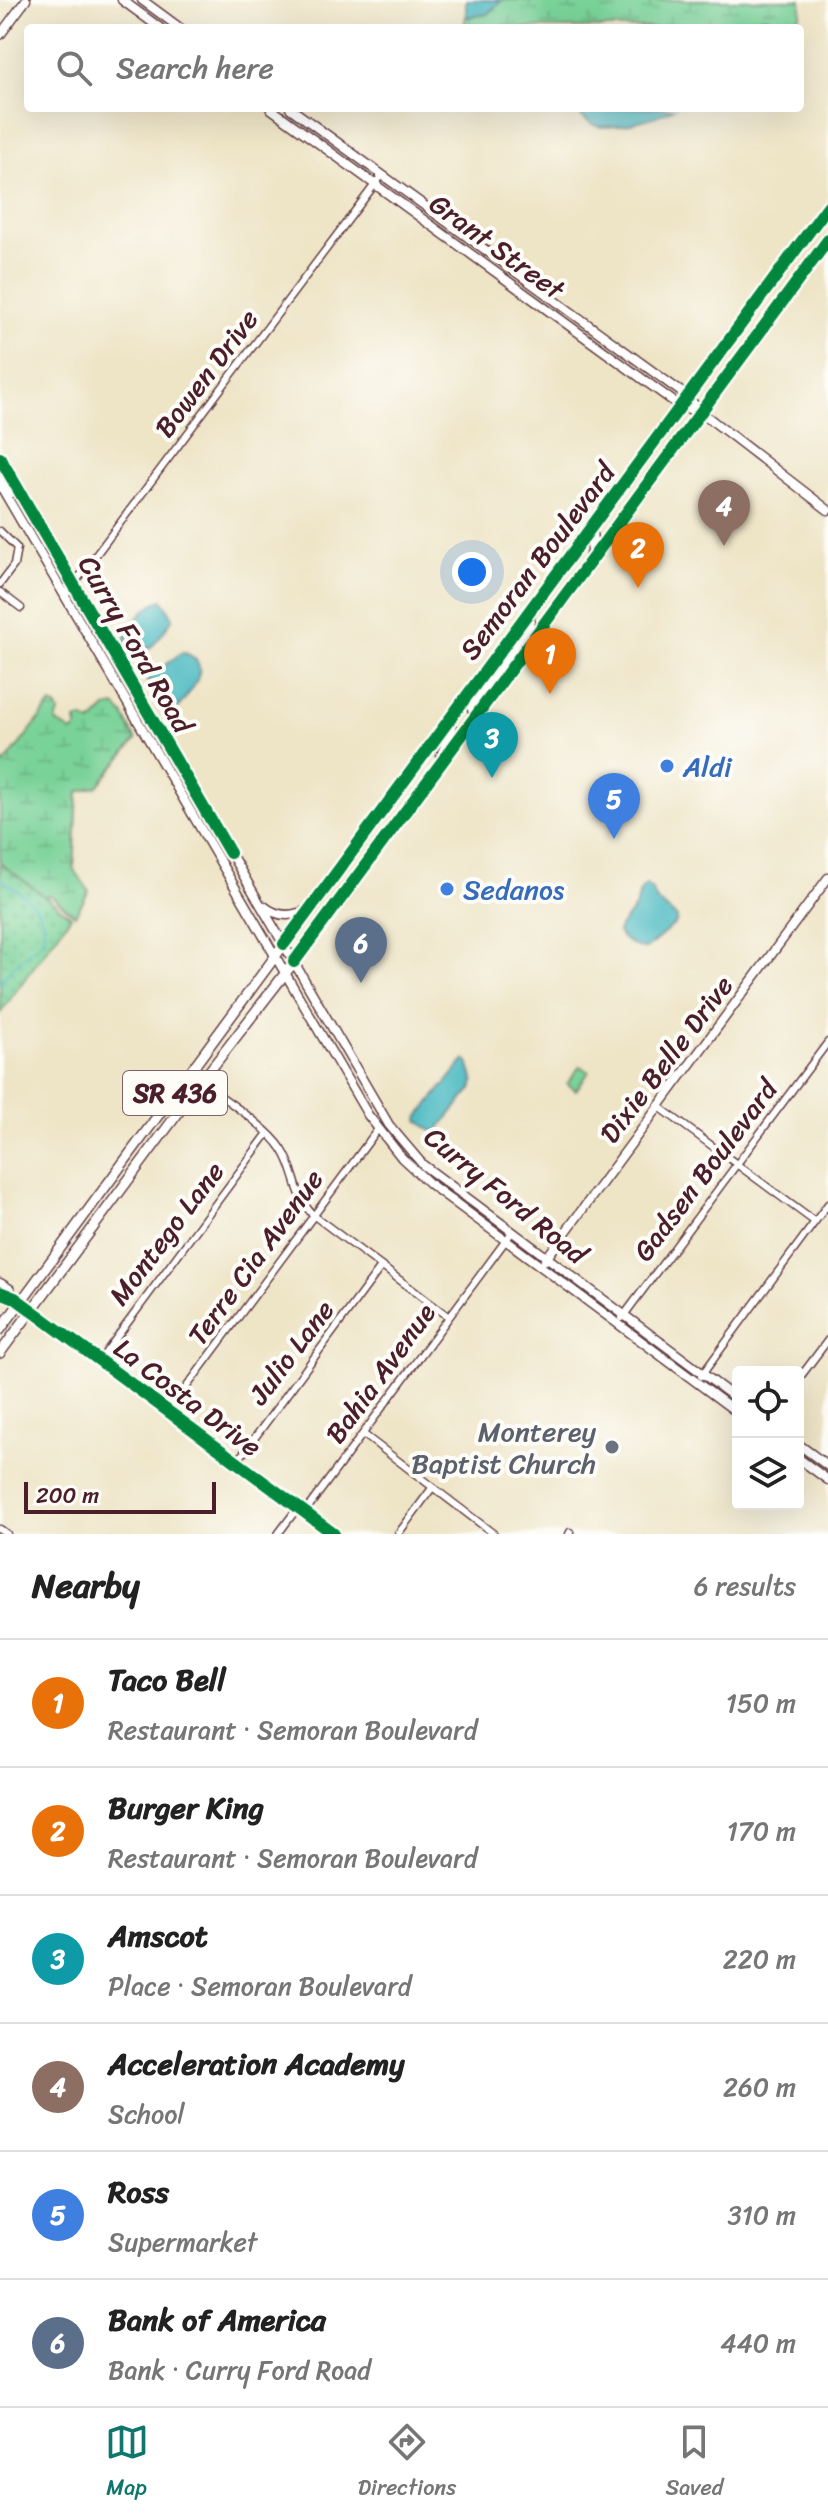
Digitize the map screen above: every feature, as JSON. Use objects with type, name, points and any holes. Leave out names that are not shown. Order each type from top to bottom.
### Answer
[{"type":"main road","points":[[0,35],[26,0]]},
{"type":"main road","points":[[122,0],[155,24]]},
{"type":"main road","points":[[142,0],[175,24]]},
{"type":"main road","name":"Grant Street","points":[[275,112],[681,407],[701,412]]},
{"type":"main road","name":"Grant Street","points":[[296,112],[688,397],[701,412],[828,510]]},
{"type":"main road","name":"Semoran Boulevard","points":[[0,1330],[18,1300],[275,957],[828,206]]},
{"type":"main road","name":"Semoran Boulevard","points":[[0,1353],[294,962],[828,240]]},
{"type":"main road","name":"Curry Ford Road","points":[[0,458],[389,1125],[423,1165],[732,1396]]},
{"type":"main road","points":[[0,485],[10,486],[43,534]]},
{"type":"main road","name":"Curry Ford Road","points":[[0,485],[378,1129],[402,1158],[430,1184],[732,1408]]},
{"type":"main road","points":[[586,567],[593,547],[590,529]]},
{"type":"main road","points":[[476,717],[472,708],[474,699],[529,624],[530,610]]},
{"type":"main road","points":[[117,687],[133,703],[156,741],[167,745]]},
{"type":"main road","points":[[438,767],[452,731],[447,723]]},
{"type":"main road","points":[[158,756],[170,761],[201,813],[212,822]]},
{"type":"main road","name":"Dixie Belle Drive","points":[[540,1267],[828,878]]},
{"type":"main road","points":[[260,903],[268,911],[284,916],[311,907]]},
{"type":"main road","points":[[378,1129],[384,1129],[411,1158],[423,1165]]},
{"type":"main road","name":"La Costa Drive","points":[[0,1283],[10,1289],[18,1300]]},
{"type":"main road","name":"La Costa Drive","points":[[0,1292],[32,1310]]},
{"type":"main road","points":[[804,1448],[828,1466]]},
{"type":"main road","points":[[804,1462],[828,1480]]},
{"type":"street","points":[[311,138],[318,128]]},
{"type":"street","name":"Bowen Drive","points":[[65,596],[382,175]]},
{"type":"street","points":[[439,231],[446,222]]},
{"type":"street","points":[[453,241],[459,232]]},
{"type":"street","points":[[523,293],[530,283]]},
{"type":"street","points":[[585,338],[592,329]]},
{"type":"street","points":[[0,531],[17,548],[14,565],[0,584]]},
{"type":"street","points":[[0,592],[21,608]]},
{"type":"street","name":"Gadsen Boulevard","points":[[617,1324],[828,1042]]},
{"type":"street","points":[[201,1082],[268,1133],[282,1148],[303,1204],[313,1215],[449,1317]]},
{"type":"street","points":[[658,1106],[815,1222]]},
{"type":"street","name":"Terre Cia Avenue","points":[[168,1412],[378,1129]]},
{"type":"street","name":"Montego Lane","points":[[100,1360],[268,1133]]},
{"type":"street","points":[[698,1383],[702,1373],[828,1204]]},
{"type":"street","name":"Bahia Avenue","points":[[278,1534],[293,1514],[310,1505],[512,1232]]},
{"type":"street","name":"Julio Lane","points":[[236,1463],[381,1267]]},
{"type":"street","name":"Curry Ford Road","points":[[595,1307],[601,1298]]},
{"type":"street","name":"La Costa Drive","points":[[32,1310],[334,1534]]},
{"type":"street","points":[[804,1372],[828,1340]]},
{"type":"street","points":[[363,1434],[494,1534]]},
{"type":"street","points":[[398,1534],[432,1488]]},
{"type":"street","points":[[0,1529],[7,1534]]},
{"type":"green space","points":[[502,0],[801,0],[801,15],[789,24],[777,24],[767,17],[753,19],[749,24],[464,24],[466,17],[487,14]]},
{"type":"green space","points":[[51,704],[57,707],[59,713],[56,722],[72,732],[77,727],[76,720],[82,718],[91,723],[106,708],[115,706],[123,714],[136,740],[98,786],[78,792],[74,869],[89,891],[75,915],[50,895],[36,897],[0,871],[0,761],[5,763]]},
{"type":"green space","points":[[0,863],[71,916],[0,1013]]},
{"type":"green space","points":[[580,1066],[589,1072],[576,1090],[567,1084]]},
{"type":"water","points":[[466,0],[502,0],[487,14],[466,17]]},
{"type":"water","points":[[767,17],[777,24],[749,24],[753,19]]},
{"type":"water","points":[[576,112],[666,112],[610,127],[592,124]]},
{"type":"water","points":[[163,600],[173,618],[153,645],[136,654],[125,641],[130,628],[145,610]]},
{"type":"water","points":[[182,652],[193,657],[199,672],[186,698],[174,713],[169,714],[147,683]]},
{"type":"water","points":[[646,885],[657,901],[677,918],[676,923],[646,949],[630,944],[618,932]]},
{"type":"water","points":[[465,1060],[474,1082],[472,1089],[437,1131],[432,1131],[419,1121],[419,1116]]},
{"type":"waterway","points":[[0,878],[32,903],[44,929],[43,940],[0,982]]},
{"type":"cycle path","points":[[284,944],[828,206]]},
{"type":"cycle path","points":[[294,962],[828,240]]},
{"type":"cycle path","points":[[0,458],[230,853]]},
{"type":"cycle path","points":[[0,1292],[15,1298],[334,1534]]},
{"type":"place","name":"Acceleration Academy","points":[[724,546]]},
{"type":"place","name":"Burger King","points":[[638,588]]},
{"type":"place","name":"Taco Bell","points":[[550,694]]},
{"type":"place","name":"Aldi","points":[[667,766]]},
{"type":"place","name":"Amscot","points":[[492,778]]},
{"type":"place","name":"Ross","points":[[614,839]]},
{"type":"place","name":"Sedanos","points":[[447,889]]},
{"type":"place","name":"Bank of America","points":[[361,983]]},
{"type":"place","name":"Monterey Baptist Church","points":[[612,1447]]}]
